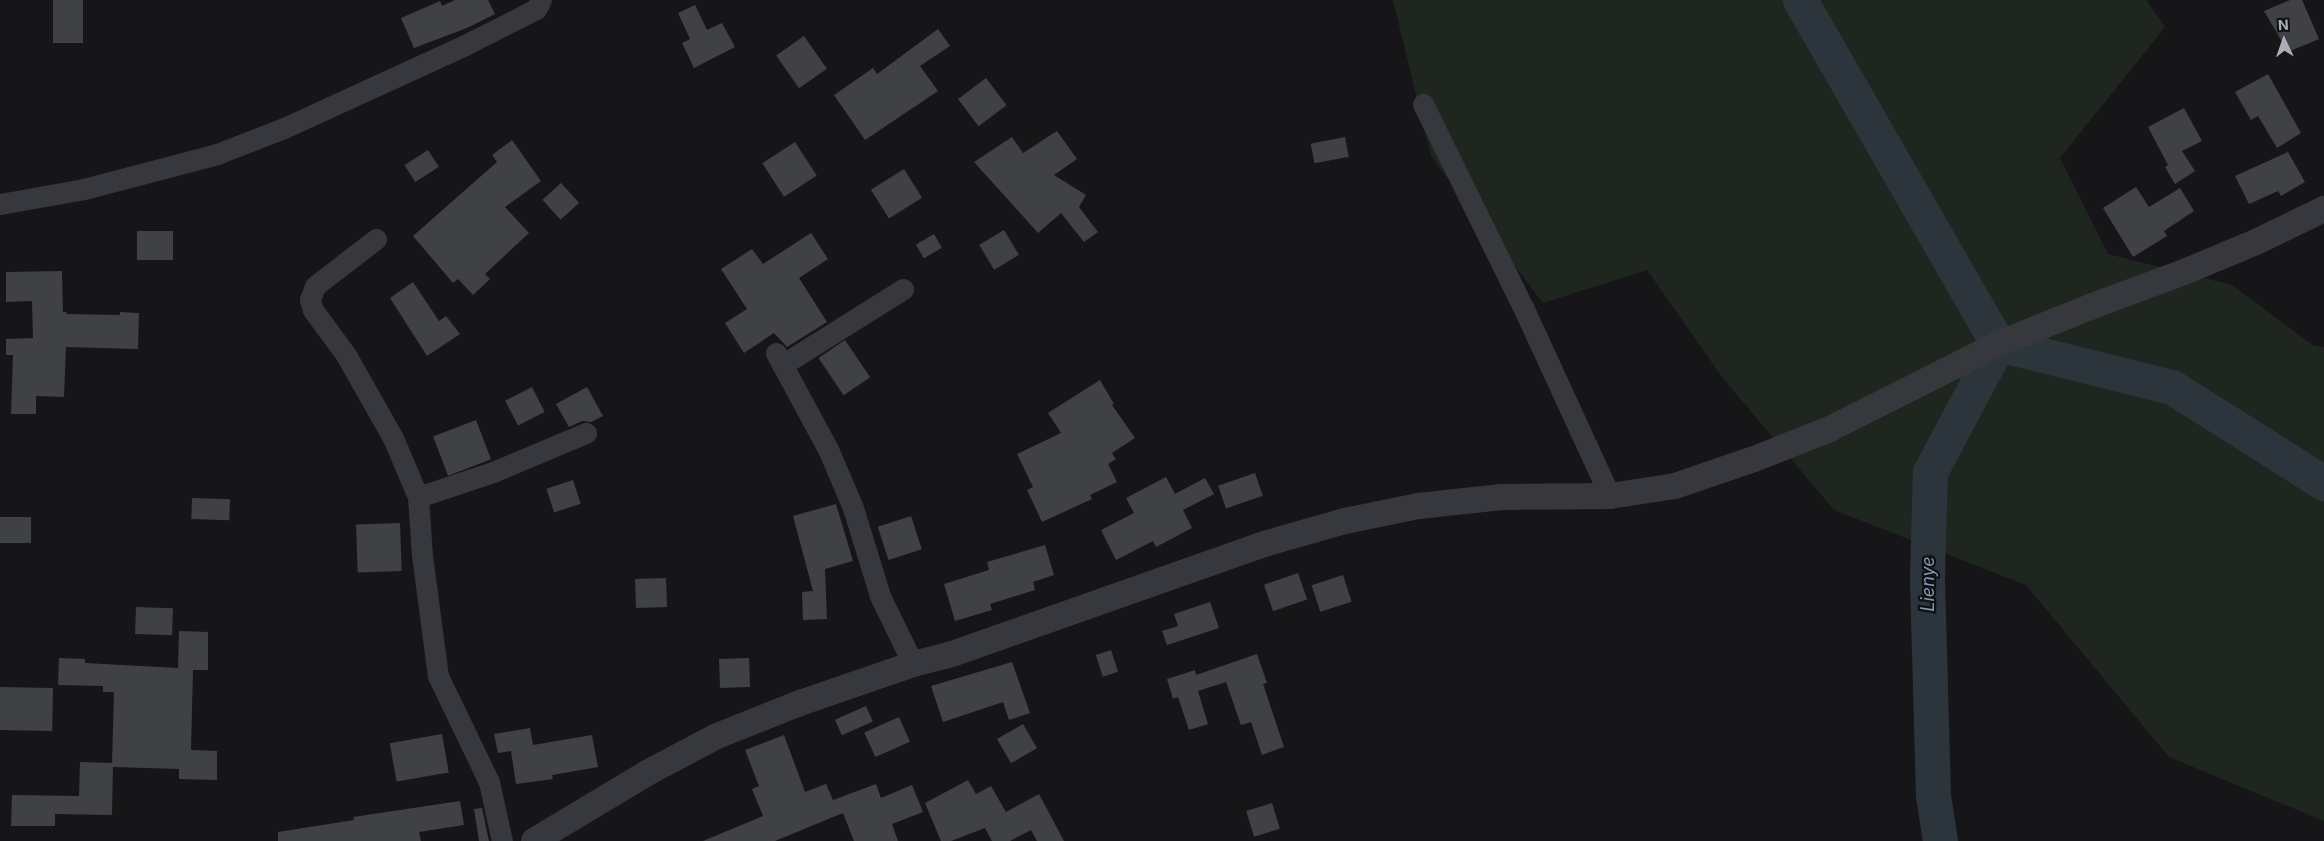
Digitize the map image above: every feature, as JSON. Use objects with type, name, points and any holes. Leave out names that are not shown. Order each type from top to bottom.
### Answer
[{"type":"street","points":[[0,204],[84,189],[217,154],[284,128],[465,45],[536,9],[541,0]]},
{"type":"street","points":[[1423,104],[1523,306],[1610,496]]},
{"type":"street","points":[[534,841],[648,773],[717,736],[800,702],[913,664],[952,654],[1264,544],[1345,521],[1419,506],[1502,497],[1610,496],[1675,486],[1754,459],[1830,429],[1998,344],[2184,272],[2256,242],[2324,209]]},
{"type":"street","points":[[376,239],[314,286],[310,300],[313,310],[346,355],[393,438],[418,496],[422,555],[438,676],[488,782],[502,841]]},
{"type":"street","points":[[903,289],[779,359],[828,449],[853,508],[880,596],[913,664]]},
{"type":"street","points":[[418,496],[493,472],[586,433]]},
{"type":"shaded area","points":[[1393,0],[2146,0],[2165,27],[2060,158],[2108,254],[2232,285],[2314,346],[2324,347],[2324,821],[2169,757],[2026,585],[1834,510],[1722,377],[1647,270],[1543,303],[1431,156]]},
{"type":"building","points":[[53,0],[83,0],[83,43],[53,43]]},
{"type":"building","points":[[455,0],[488,0],[495,14],[467,28],[414,48],[401,18],[440,1],[442,6]]},
{"type":"building","points":[[2290,0],[2302,0],[2319,39],[2288,52],[2264,11]]},
{"type":"building","points":[[695,5],[707,30],[722,23],[735,47],[694,68],[682,43],[690,39],[678,13]]},
{"type":"building","points":[[938,29],[950,46],[920,66],[938,91],[865,140],[834,95],[873,68],[877,74]]},
{"type":"building","points":[[804,36],[827,69],[799,88],[776,56]]},
{"type":"building","points":[[2268,74],[2301,133],[2277,148],[2258,116],[2251,120],[2235,92]]},
{"type":"building","points":[[986,78],[1006,105],[979,126],[958,99]]},
{"type":"building","points":[[2184,108],[2202,141],[2182,151],[2195,171],[2175,184],[2165,167],[2168,165],[2148,127]]},
{"type":"building","points":[[1057,131],[1077,159],[1054,175],[1086,195],[1079,207],[1098,232],[1084,242],[1061,213],[1038,233],[974,162],[1012,137],[1023,153]]},
{"type":"building","points":[[1345,137],[1349,157],[1314,163],[1311,144]]},
{"type":"building","points":[[512,140],[541,181],[505,207],[529,233],[485,274],[490,279],[473,295],[458,279],[453,283],[413,236],[497,162],[492,155]]},
{"type":"building","points":[[795,142],[817,176],[784,197],[762,163]]},
{"type":"building","points":[[428,150],[439,167],[415,182],[405,165]]},
{"type":"building","points":[[2288,152],[2305,182],[2281,196],[2278,191],[2249,204],[2235,176]]},
{"type":"building","points":[[904,169],[922,198],[889,219],[871,190]]},
{"type":"building","points":[[561,183],[579,203],[560,220],[542,200]]},
{"type":"building","points":[[2136,187],[2149,207],[2180,188],[2194,211],[2164,231],[2167,236],[2133,257],[2103,208]]},
{"type":"building","points":[[1004,230],[1019,255],[994,270],[979,245]]},
{"type":"building","points":[[137,231],[173,231],[173,260],[137,260]]},
{"type":"building","points":[[811,233],[828,259],[799,278],[827,322],[787,347],[774,333],[744,353],[725,323],[747,309],[721,269],[752,249],[763,264]]},
{"type":"building","points":[[934,234],[942,248],[924,258],[916,244]]},
{"type":"building","points":[[62,271],[63,312],[67,314],[120,315],[120,312],[139,313],[138,349],[66,347],[64,397],[36,396],[36,414],[11,414],[13,355],[6,355],[6,339],[33,338],[32,301],[6,302],[6,272]]},
{"type":"building","points":[[413,282],[439,321],[446,316],[460,334],[427,356],[390,298]]},
{"type":"building","points":[[845,340],[870,377],[844,395],[818,358]]},
{"type":"building","points":[[1100,380],[1114,404],[1112,405],[1135,438],[1112,453],[1116,459],[1108,464],[1117,482],[1090,495],[1092,499],[1042,522],[1027,490],[1033,487],[1017,454],[1061,433],[1048,413]]},
{"type":"building","points":[[532,387],[545,412],[518,426],[505,401]]},
{"type":"building","points":[[587,387],[603,416],[591,422],[582,421],[569,427],[556,404]]},
{"type":"building","points":[[476,420],[491,459],[448,476],[433,436]]},
{"type":"building","points":[[1255,473],[1263,496],[1226,508],[1218,486]]},
{"type":"building","points":[[1166,477],[1175,494],[1205,478],[1214,494],[1183,510],[1192,528],[1156,547],[1153,541],[1116,560],[1101,530],[1134,513],[1126,498]]},
{"type":"building","points":[[573,480],[581,504],[554,512],[546,489]]},
{"type":"building","points":[[192,498],[230,499],[229,520],[191,519]]},
{"type":"building","points":[[836,504],[853,561],[825,569],[827,619],[803,620],[802,592],[813,591],[793,516]]},
{"type":"building","points":[[911,516],[922,549],[889,560],[878,527]]},
{"type":"building","points":[[0,517],[31,517],[31,543],[0,543]]},
{"type":"building","points":[[400,523],[402,571],[358,573],[356,525]]},
{"type":"building","points":[[1045,545],[1054,575],[1033,582],[1035,590],[990,604],[992,610],[955,621],[944,584],[989,570],[987,562]]},
{"type":"building","points":[[1298,573],[1307,599],[1273,611],[1264,585]]},
{"type":"building","points":[[1343,575],[1352,602],[1320,612],[1312,585]]},
{"type":"building","points":[[666,578],[667,607],[636,608],[635,579]]},
{"type":"building","points":[[1210,602],[1219,628],[1167,645],[1162,631],[1178,626],[1174,614]]},
{"type":"building","points":[[136,607],[173,608],[172,635],[135,634]]},
{"type":"building","points":[[179,631],[208,632],[208,670],[193,670],[191,750],[217,751],[217,780],[179,779],[179,769],[113,767],[112,815],[55,814],[55,826],[11,826],[12,795],[79,796],[80,762],[112,763],[114,692],[103,692],[103,686],[58,685],[59,658],[85,659],[85,663],[178,668]]},
{"type":"building","points":[[1111,650],[1118,672],[1103,677],[1096,655]]},
{"type":"building","points":[[1257,654],[1267,683],[1263,684],[1284,747],[1262,755],[1251,722],[1241,725],[1226,682],[1198,691],[1208,724],[1189,730],[1178,697],[1173,699],[1167,679],[1195,670],[1196,675]]},
{"type":"building","points":[[749,658],[750,687],[720,688],[719,659]]},
{"type":"building","points":[[1012,662],[1030,713],[1009,720],[1003,702],[943,722],[931,686]]},
{"type":"building","points":[[0,687],[53,688],[52,731],[0,730]]},
{"type":"building","points":[[866,706],[873,722],[842,735],[835,720]]},
{"type":"building","points":[[899,717],[910,742],[875,757],[864,732]]},
{"type":"building","points":[[1023,724],[1037,748],[1011,763],[997,739]]},
{"type":"building","points":[[530,728],[533,745],[592,735],[598,767],[552,775],[553,779],[516,784],[511,751],[498,753],[494,734]]},
{"type":"building","points":[[442,734],[449,772],[397,782],[390,743]]},
{"type":"building","points":[[784,735],[805,792],[826,784],[833,800],[876,784],[881,798],[912,785],[923,812],[892,824],[898,841],[854,841],[843,813],[775,841],[703,841],[763,816],[752,789],[759,786],[745,750]]},
{"type":"building","points":[[968,780],[976,794],[991,786],[1006,812],[1039,794],[1064,841],[1037,841],[1031,830],[1010,841],[992,841],[985,828],[951,841],[941,841],[925,803]]},
{"type":"building","points":[[460,801],[464,825],[419,832],[421,841],[278,841],[278,832],[354,820],[353,817]]},
{"type":"building","points":[[1272,803],[1280,829],[1254,837],[1246,811]]},
{"type":"building","points":[[482,808],[489,841],[479,841],[474,809]]},
{"type":"waterway","points":[[1800,0],[1998,344],[2172,387],[2324,483]]},
{"type":"waterway","name":"Lienye","points":[[1940,841],[1933,795],[1927,577],[1930,472],[1998,344]]}]
